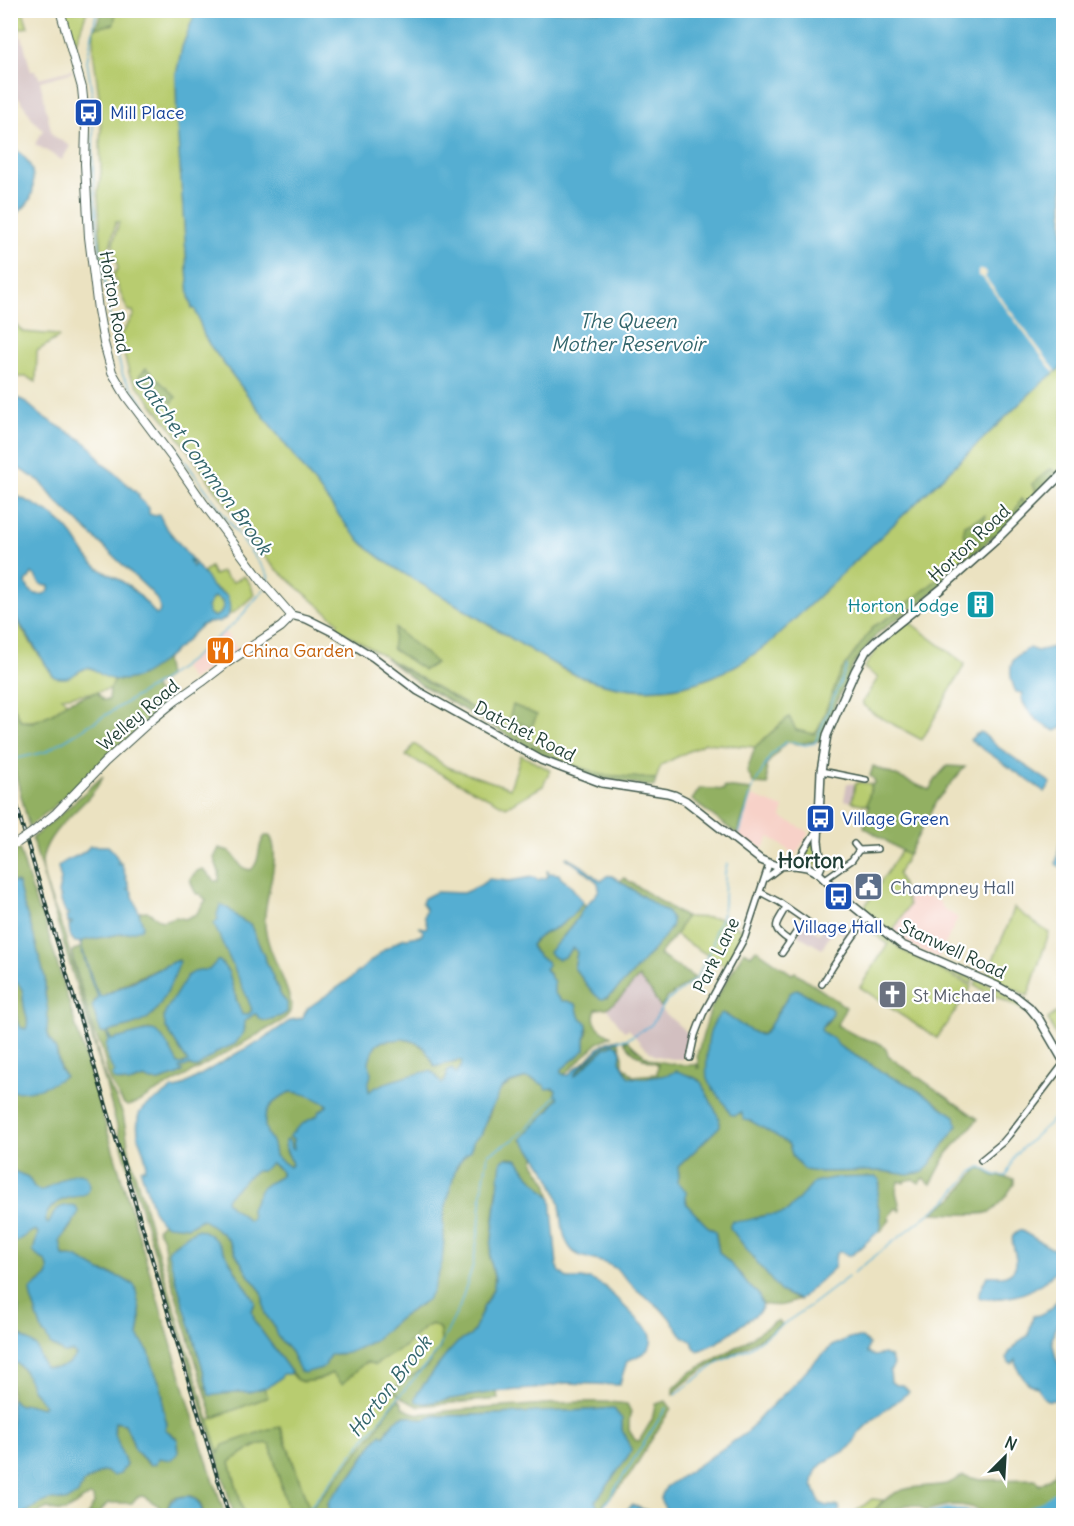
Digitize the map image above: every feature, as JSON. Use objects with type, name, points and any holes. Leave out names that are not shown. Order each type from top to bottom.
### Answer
[{"type":"main road","name":"Horton Road","points":[[60,10],[82,88],[86,128],[85,164],[89,237],[98,310],[112,372],[126,396],[204,504],[291,615]]},
{"type":"main road","name":"Welley Road","points":[[14,845],[56,813],[105,762],[148,723],[228,662],[281,627],[291,615]]},
{"type":"street","name":"Horton Road","points":[[818,873],[821,866],[818,841],[821,771],[827,735],[866,651],[995,541],[1064,472]]},
{"type":"street","name":"Datchet Road","points":[[291,615],[307,619],[332,631],[418,691],[541,760],[602,783],[681,798],[748,851],[769,864],[807,867],[818,873]]},
{"type":"street","points":[[821,771],[866,780]]},
{"type":"street","name":"Horton Road","points":[[795,865],[819,826]]},
{"type":"street","points":[[855,844],[859,850]]},
{"type":"street","points":[[859,850],[877,849]]},
{"type":"street","points":[[825,879],[852,860],[859,850]]},
{"type":"street","name":"Park Lane","points":[[690,1058],[703,1014],[745,937],[769,864]]},
{"type":"street","points":[[765,878],[782,866]]},
{"type":"street","name":"Stanwell Road","points":[[818,873],[867,918],[902,945],[998,986],[1015,996],[1040,1018],[1064,1062]]},
{"type":"street","points":[[760,892],[808,922]]},
{"type":"street","points":[[786,907],[776,925],[776,930],[790,941]]},
{"type":"street","points":[[822,984],[842,951],[867,918]]},
{"type":"street","points":[[782,953],[797,931]]},
{"type":"street","points":[[981,1160],[1003,1142],[1064,1062]]},
{"type":"shaded area","points":[[19,33],[31,71],[35,71],[39,78],[72,70],[73,72],[40,81],[52,135],[70,146],[62,160],[35,144],[43,130],[19,98],[11,100],[10,34]]},
{"type":"shaded area","points":[[224,631],[238,650],[192,680],[183,668]]},
{"type":"shaded area","points":[[847,783],[855,784],[852,802],[844,800]]},
{"type":"shaded area","points":[[752,796],[784,808],[781,817],[809,832],[796,855],[770,837],[762,849],[756,844],[752,848],[739,837]]},
{"type":"shaded area","points":[[905,890],[939,901],[944,909],[958,918],[938,958],[905,943],[892,933],[909,905]]},
{"type":"shaded area","points":[[828,920],[850,936],[848,939],[839,931],[832,932],[822,949],[798,935],[800,931],[795,928],[801,922],[819,934]]},
{"type":"shaded area","points":[[639,976],[661,1007],[660,1009],[689,1034],[683,1059],[654,1055],[629,1029],[624,1031],[607,1008],[620,998]]},
{"type":"green space","points":[[11,10],[23,11],[28,27],[18,29],[19,33],[11,34]]},
{"type":"green space","points":[[65,11],[87,11],[75,45]]},
{"type":"green space","points":[[102,11],[116,11],[114,24],[95,28]]},
{"type":"green space","points":[[116,11],[196,11],[182,47],[176,75],[177,124],[189,296],[192,308],[195,309],[209,344],[347,526],[364,545],[389,564],[562,669],[619,687],[646,690],[672,688],[698,682],[724,672],[749,658],[774,639],[1038,386],[1063,366],[1063,467],[1057,473],[1050,469],[1032,485],[1038,494],[1027,506],[1021,499],[1012,517],[990,529],[981,528],[985,516],[965,525],[979,541],[979,546],[892,616],[874,626],[814,735],[796,730],[789,717],[755,747],[705,743],[661,765],[656,779],[603,775],[564,762],[336,628],[338,622],[274,567],[259,551],[177,435],[130,376],[119,337],[134,315],[133,311],[128,311],[113,275],[118,269],[113,244],[119,222],[116,222],[108,255],[102,260],[98,193],[101,172],[101,129],[93,50],[94,28],[113,24]]},
{"type":"green space","points":[[11,319],[23,332],[59,337],[37,351],[36,382],[27,377],[11,377],[10,349],[14,347]]},
{"type":"green space","points":[[146,368],[176,397],[172,403],[139,376]]},
{"type":"green space","points":[[1051,469],[1057,473],[1038,494],[1032,484]]},
{"type":"green space","points":[[1021,499],[1027,506],[1001,535],[993,536],[926,598],[878,633],[854,664],[822,740],[798,744],[787,742],[766,765],[768,785],[754,784],[747,771],[755,747],[789,717],[796,730],[814,734],[818,730],[841,671],[874,626],[892,616],[979,546],[979,541],[969,541],[963,534],[965,525],[986,515],[982,528],[990,529],[1012,517]]},
{"type":"green space","points":[[210,567],[214,575],[222,572],[233,582],[244,576],[251,585],[254,595],[227,616],[222,592],[212,587],[202,573]]},
{"type":"green space","points":[[215,597],[222,601],[223,607],[221,613],[215,617],[209,613],[207,607]]},
{"type":"green space","points":[[10,612],[54,677],[72,675],[90,668],[115,680],[110,689],[62,697],[67,702],[51,714],[35,721],[21,721],[11,700]]},
{"type":"green space","points":[[908,621],[965,664],[922,740],[874,714],[863,705],[863,701],[878,678],[864,668],[884,642]]},
{"type":"green space","points":[[395,628],[436,663],[424,670],[392,649]]},
{"type":"green space","points":[[385,658],[564,762],[603,775],[656,779],[654,787],[594,777],[548,759],[422,685]]},
{"type":"green space","points":[[165,659],[168,677],[154,686],[155,690],[168,702],[29,827],[11,756],[10,700],[21,721],[33,722],[53,713],[67,702],[97,692],[103,700],[109,700],[110,689],[115,680],[134,678]]},
{"type":"green space","points":[[513,705],[537,715],[531,728],[509,719]]},
{"type":"green space","points":[[414,744],[447,767],[510,788],[521,755],[550,770],[543,786],[506,807],[406,756]]},
{"type":"green space","points":[[873,766],[929,790],[947,766],[965,767],[937,800],[908,855],[864,827],[871,787],[875,782],[870,776]]},
{"type":"green space","points":[[103,776],[89,797],[62,824],[47,844],[43,856],[43,874],[65,936],[102,1069],[123,1114],[130,1156],[219,1453],[223,1445],[280,1427],[310,1510],[399,1399],[402,1406],[411,1412],[420,1414],[575,1402],[627,1404],[631,1412],[629,1430],[635,1440],[639,1441],[652,1420],[655,1404],[666,1401],[671,1408],[630,1475],[597,1515],[594,1515],[597,1509],[595,1501],[631,1451],[622,1432],[622,1423],[614,1409],[434,1416],[424,1420],[404,1416],[374,1442],[354,1472],[328,1504],[330,1515],[289,1515],[270,1444],[259,1445],[230,1462],[244,1515],[234,1515],[124,1153],[32,838]]},
{"type":"green space","points":[[860,782],[871,784],[867,805],[852,802],[855,784]]},
{"type":"green space","points":[[724,787],[751,790],[737,834],[692,800],[700,788],[724,790]]},
{"type":"green space","points":[[265,836],[270,836],[274,846],[273,870],[266,909],[266,933],[290,999],[290,1012],[283,1020],[138,1102],[127,1106],[123,1103],[108,1075],[72,951],[82,947],[81,941],[131,932],[142,923],[138,912],[147,911],[162,921],[176,917],[185,919],[194,915],[206,900],[196,893],[190,880],[195,873],[203,869],[215,881],[219,881],[219,872],[214,858],[219,848],[229,851],[243,868],[251,870],[257,862]],"holes":[[[230,910],[241,921],[250,924],[281,996],[285,1000],[285,1014],[265,1021],[254,1014],[244,1022],[245,1029],[235,1044],[191,1066],[189,1064],[179,1069],[182,1073],[159,1081],[144,1078],[133,1082],[121,1082],[115,1073],[109,1041],[94,1002],[98,997],[86,966],[82,948],[95,988],[101,997],[130,981],[178,960],[166,991],[153,1013],[139,1023],[108,1032],[111,1040],[149,1029],[163,1040],[178,1064],[181,1065],[188,1062],[166,1028],[164,1016],[204,971],[210,970],[219,961],[228,973],[242,1015],[249,1014],[252,1009],[227,953],[218,919]]]},
{"type":"green space","points":[[814,840],[817,863],[810,866],[801,860]]},
{"type":"green space","points":[[19,848],[38,910],[42,913],[200,1440],[225,1515],[204,1515],[197,1499],[185,1496],[172,1498],[168,1505],[168,1515],[161,1515],[159,1506],[143,1496],[137,1497],[132,1503],[108,1503],[97,1515],[87,1515],[94,1504],[93,1497],[90,1496],[66,1511],[55,1511],[48,1508],[38,1515],[23,1515],[46,1500],[65,1501],[78,1494],[83,1483],[103,1471],[108,1472],[126,1467],[116,1438],[115,1422],[125,1424],[135,1450],[148,1464],[155,1464],[159,1458],[178,1453],[177,1438],[165,1429],[167,1424],[158,1378],[149,1352],[138,1336],[140,1311],[132,1283],[100,1271],[72,1256],[63,1256],[60,1241],[74,1222],[61,1207],[55,1211],[48,1224],[46,1222],[45,1216],[56,1204],[65,1199],[82,1196],[86,1177],[74,1174],[40,1191],[34,1187],[28,1177],[11,1170],[11,1091],[32,1090],[64,1077],[56,1050],[47,1031],[45,978],[32,930],[18,883],[11,883],[11,856]]},
{"type":"green space","points":[[901,851],[908,855],[898,874],[909,905],[892,933],[865,909],[865,906]]},
{"type":"green space","points":[[624,878],[685,917],[678,931],[659,955],[695,978],[667,998],[661,1007],[639,977],[620,998],[607,1008],[596,1009],[595,1022],[611,1036],[599,1042],[564,1075],[561,1073],[562,1069],[585,1050],[588,1030],[586,1022],[579,1016],[576,1004],[562,1001],[554,993],[554,984],[545,969],[544,960],[531,945],[563,923],[582,903],[587,906],[562,938],[553,957],[562,958],[573,948],[575,949],[577,953],[574,968],[590,989],[608,998],[671,927],[668,913],[620,881]]},
{"type":"green space","points":[[1014,908],[1049,933],[1028,996],[987,976]]},
{"type":"green space","points":[[685,917],[719,918],[745,931],[727,967],[675,935]]},
{"type":"green space","points":[[866,928],[876,929],[902,950],[971,986],[937,1038],[860,987],[888,944]]},
{"type":"green space","points":[[756,949],[846,1007],[837,1025],[884,1047],[888,1056],[978,1119],[947,1154],[931,1184],[923,1178],[919,1183],[913,1179],[904,1181],[904,1183],[899,1181],[896,1192],[900,1211],[896,1208],[880,1232],[878,1231],[880,1219],[877,1192],[880,1184],[823,1180],[811,1185],[805,1194],[783,1214],[736,1222],[780,1291],[798,1300],[780,1305],[762,1304],[758,1294],[719,1252],[713,1229],[707,1226],[688,1206],[684,1189],[677,1182],[678,1167],[720,1126],[716,1111],[701,1081],[683,1074],[646,1078],[629,1077],[620,1061],[621,1052],[618,1046],[605,1048],[574,1077],[576,1072],[605,1045],[618,1041],[623,1056],[623,1065],[633,1076],[657,1074],[658,1064],[634,1053],[624,1041],[627,1040],[644,1055],[655,1061],[697,1064],[699,1068],[697,1055],[711,1008],[744,951],[751,955]],"holes":[[[797,989],[832,1010],[829,1020],[821,1028],[822,1032],[833,1038],[839,1046],[883,1073],[930,1098],[946,1110],[957,1126],[928,1167],[892,1173],[882,1171],[817,1172],[802,1167],[793,1157],[789,1145],[780,1138],[743,1117],[741,1112],[736,1115],[730,1114],[708,1080],[709,1037],[726,1014],[749,1030],[763,1034],[779,1009]]]},
{"type":"green space","points":[[921,958],[973,979],[972,984]]},
{"type":"green space","points":[[977,980],[998,989],[1023,1005],[1037,1020],[1020,1008],[975,986]]},
{"type":"green space","points":[[16,981],[23,992],[26,1029],[20,1027],[17,1022],[13,990]]},
{"type":"green space","points":[[1063,1008],[1063,1050],[1048,1019]]},
{"type":"green space","points":[[403,1039],[423,1047],[434,1065],[461,1060],[463,1061],[461,1067],[456,1074],[447,1072],[442,1084],[430,1071],[389,1082],[369,1092],[369,1060],[372,1051],[383,1041]]},
{"type":"green space","points":[[526,1078],[556,1090],[555,1094],[558,1098],[521,1140],[535,1156],[534,1163],[547,1183],[551,1198],[526,1172],[518,1160],[508,1157],[497,1190],[490,1257],[495,1286],[484,1305],[474,1331],[470,1336],[458,1342],[430,1377],[426,1403],[493,1392],[497,1393],[498,1399],[418,1406],[394,1391],[399,1383],[427,1367],[440,1348],[439,1328],[432,1324],[424,1328],[405,1346],[375,1365],[367,1362],[363,1364],[342,1384],[332,1373],[315,1380],[297,1380],[255,1322],[252,1311],[254,1300],[227,1256],[213,1239],[201,1230],[189,1234],[169,1251],[206,1378],[207,1389],[227,1394],[264,1388],[268,1397],[213,1418],[166,1262],[163,1241],[157,1229],[163,1223],[188,1227],[202,1219],[222,1233],[262,1292],[265,1314],[274,1326],[277,1336],[291,1352],[300,1371],[325,1366],[329,1356],[344,1354],[373,1341],[401,1317],[422,1304],[443,1253],[443,1218],[454,1173],[474,1140],[482,1133],[498,1093],[507,1085]]},
{"type":"green space","points":[[290,1092],[314,1097],[327,1106],[292,1138],[294,1148],[292,1149],[291,1144],[286,1151],[291,1161],[290,1167],[275,1156],[273,1144],[265,1126],[265,1119],[273,1103]]},
{"type":"green space","points":[[270,1164],[280,1171],[280,1177],[268,1184],[259,1194],[253,1206],[252,1219],[248,1221],[226,1200],[250,1175],[262,1171]]},
{"type":"green space","points":[[979,1168],[994,1176],[1014,1179],[1014,1184],[998,1206],[992,1211],[980,1214],[933,1213],[954,1197]]},
{"type":"green space","points":[[35,1229],[38,1234],[34,1248],[39,1257],[46,1261],[49,1272],[32,1292],[35,1309],[43,1333],[50,1344],[66,1353],[73,1352],[76,1355],[66,1365],[58,1368],[44,1367],[34,1347],[16,1333],[15,1323],[19,1311],[11,1295],[11,1245]]},
{"type":"green space","points":[[778,1321],[782,1324],[755,1342],[698,1373],[673,1394],[673,1389],[691,1372]]},
{"type":"green space","points":[[432,1324],[439,1328],[440,1348],[427,1367],[399,1383],[396,1393],[399,1399],[310,1510],[282,1430],[219,1454],[208,1420],[267,1397],[264,1388],[283,1374],[291,1373],[302,1382],[318,1380],[332,1373],[352,1375],[363,1364],[370,1363],[405,1346],[424,1328]]},
{"type":"green space","points":[[11,1362],[16,1362],[27,1375],[32,1389],[43,1403],[44,1408],[20,1405],[11,1398]]},
{"type":"green space","points":[[264,1443],[270,1444],[289,1515],[244,1515],[230,1462]]},
{"type":"green space","points":[[1063,1451],[1063,1504],[1053,1515],[978,1515],[981,1511],[961,1505],[926,1511],[910,1505],[883,1515],[870,1515],[887,1498],[901,1490],[946,1484],[963,1476],[981,1480],[1035,1479],[1039,1485],[1055,1473]]},
{"type":"green space","points":[[872,1499],[883,1500],[870,1515],[850,1516]]},
{"type":"water","name":"The Queen Mother Reservoir","points":[[196,11],[1063,11],[1063,366],[1038,386],[774,639],[752,656],[706,679],[682,686],[657,689],[632,689],[579,676],[546,659],[413,579],[370,550],[347,526],[209,344],[195,309],[192,308],[189,296],[177,124],[176,75],[182,47]]},
{"type":"water","points":[[10,146],[29,164],[33,187],[31,198],[21,210],[11,217]]},
{"type":"water","points":[[11,395],[24,401],[43,417],[92,448],[103,464],[139,495],[139,498],[149,508],[149,514],[156,516],[159,514],[165,526],[194,562],[189,560],[193,567],[195,563],[212,587],[227,596],[230,607],[226,618],[202,625],[162,661],[148,672],[135,678],[112,679],[90,668],[66,678],[54,677],[11,610],[11,493],[45,511],[60,522],[74,537],[92,563],[130,587],[156,615],[160,607],[150,591],[55,500],[40,481],[11,466]],"holes":[[[32,573],[40,583],[49,586],[49,591],[39,594],[30,590],[26,583]],[[215,597],[222,601],[223,607],[221,613],[214,617],[209,613],[207,607]]]},
{"type":"water","points":[[1053,647],[1064,656],[1063,727],[1056,731],[1045,726],[1031,714],[1021,698],[1023,693],[1016,692],[1011,674],[1013,661],[1029,648],[1037,651]]},
{"type":"water","points":[[981,732],[998,747],[1051,783],[1045,792],[970,740]]},
{"type":"water","points":[[1063,825],[1064,869],[1056,864]]},
{"type":"water","points":[[90,846],[108,846],[113,851],[119,861],[117,864],[121,863],[130,888],[128,889],[131,890],[143,925],[141,929],[131,932],[81,941],[81,946],[70,936],[69,925],[72,922],[68,923],[66,917],[69,915],[66,914],[58,893],[61,880],[58,867]]},
{"type":"water","points":[[567,857],[599,880],[602,881],[607,876],[612,876],[668,913],[672,919],[671,927],[649,955],[616,990],[602,999],[591,990],[574,968],[577,953],[575,949],[573,948],[565,957],[558,959],[549,952],[570,929],[599,889],[598,883]]},
{"type":"water","points":[[547,871],[559,874],[583,902],[559,926],[540,936],[531,945],[542,959],[547,961],[548,965],[545,969],[554,982],[554,993],[562,1001],[576,1004],[579,1016],[587,1026],[585,1050],[562,1069],[561,1073],[569,1075],[600,1046],[619,1039],[605,1045],[576,1072],[574,1077],[605,1048],[614,1044],[621,1052],[620,1061],[629,1077],[654,1077],[676,1071],[701,1082],[719,1118],[720,1126],[678,1167],[677,1182],[686,1191],[688,1206],[715,1231],[719,1252],[758,1294],[762,1308],[716,1343],[698,1351],[692,1341],[682,1335],[663,1311],[611,1265],[575,1253],[567,1244],[559,1201],[548,1175],[521,1139],[554,1104],[558,1098],[556,1090],[546,1089],[544,1085],[526,1078],[510,1083],[498,1093],[482,1133],[474,1140],[470,1151],[456,1167],[443,1218],[442,1263],[428,1299],[401,1317],[373,1341],[348,1353],[333,1354],[329,1356],[322,1368],[304,1373],[300,1371],[291,1352],[277,1336],[274,1326],[265,1314],[262,1292],[222,1233],[202,1219],[188,1227],[168,1225],[159,1220],[141,1172],[141,1169],[145,1169],[146,1161],[138,1133],[139,1113],[173,1088],[177,1089],[259,1042],[291,1020],[302,1018],[308,1008],[350,979],[385,949],[402,939],[422,935],[423,930],[419,927],[426,928],[427,926],[424,916],[426,909],[422,903],[424,898],[436,892],[463,893],[489,879],[509,881],[532,877],[537,880],[548,877]],"holes":[[[403,1039],[416,1042],[424,1048],[435,1067],[458,1060],[462,1061],[461,1067],[456,1074],[452,1069],[448,1071],[442,1084],[433,1072],[429,1071],[388,1082],[369,1092],[368,1085],[371,1075],[369,1062],[376,1045],[383,1041]],[[290,1092],[300,1093],[327,1104],[317,1116],[294,1130],[289,1137],[293,1139],[294,1149],[291,1148],[289,1140],[286,1140],[292,1165],[290,1167],[275,1156],[273,1144],[265,1126],[266,1113],[269,1108]],[[273,1164],[280,1170],[281,1175],[260,1191],[251,1209],[252,1219],[248,1221],[226,1200],[250,1175]]]},
{"type":"water","points":[[16,882],[19,886],[32,930],[45,978],[47,1031],[56,1050],[60,1070],[65,1076],[46,1086],[17,1092],[10,1091],[10,883]],"holes":[[[16,982],[23,992],[26,1029],[21,1028],[16,1018],[13,986]]]},
{"type":"water","points":[[220,905],[228,908],[240,920],[250,924],[281,996],[287,1003],[287,1012],[265,1021],[254,1014],[245,1021],[244,1032],[235,1044],[219,1051],[197,1067],[189,1065],[180,1068],[183,1071],[178,1075],[159,1081],[144,1078],[129,1083],[114,1080],[112,1075],[115,1072],[107,1054],[106,1045],[109,1040],[107,1032],[101,1033],[92,1006],[98,997],[81,948],[95,988],[101,997],[175,961],[180,961],[167,992],[153,1014],[139,1023],[108,1032],[111,1040],[153,1030],[164,1040],[178,1064],[181,1065],[188,1062],[166,1028],[164,1020],[165,1012],[187,976],[198,970],[209,970],[217,961],[220,961],[229,973],[242,1015],[249,1014],[252,1010],[214,924],[218,919]]},
{"type":"water","points":[[797,989],[832,1010],[832,1016],[821,1029],[839,1046],[883,1073],[909,1085],[955,1116],[957,1126],[923,1172],[908,1175],[882,1171],[817,1172],[805,1170],[793,1157],[789,1145],[751,1121],[744,1120],[741,1112],[734,1116],[730,1114],[712,1088],[707,1079],[708,1040],[718,1017],[722,1013],[762,1035],[790,993]]},
{"type":"water","points":[[506,1158],[518,1160],[526,1172],[551,1198],[557,1265],[560,1272],[568,1279],[590,1279],[604,1286],[649,1331],[651,1343],[646,1351],[627,1361],[618,1385],[566,1383],[426,1403],[417,1402],[415,1399],[418,1392],[447,1354],[458,1342],[470,1336],[474,1331],[493,1290],[495,1280],[490,1257],[501,1162]]},
{"type":"water","points":[[11,1170],[28,1177],[34,1187],[40,1191],[76,1173],[87,1178],[90,1187],[87,1193],[64,1199],[56,1204],[49,1210],[46,1222],[48,1224],[60,1208],[76,1206],[77,1216],[60,1241],[63,1256],[78,1258],[100,1271],[122,1278],[135,1286],[140,1311],[138,1336],[149,1352],[160,1384],[167,1424],[165,1429],[178,1440],[178,1453],[175,1456],[171,1459],[159,1458],[155,1464],[150,1465],[135,1450],[125,1424],[115,1422],[114,1431],[126,1465],[120,1474],[113,1476],[103,1471],[83,1483],[78,1494],[68,1500],[49,1500],[18,1515],[11,1515],[11,1398],[20,1405],[27,1404],[42,1408],[44,1405],[33,1390],[23,1368],[11,1362],[11,1295],[19,1311],[15,1326],[16,1333],[36,1346],[44,1367],[62,1367],[76,1355],[73,1352],[64,1353],[50,1344],[43,1333],[31,1298],[30,1291],[45,1279],[48,1272],[46,1261],[33,1251],[37,1231],[35,1230],[11,1245]]},
{"type":"water","points":[[876,1177],[880,1180],[877,1200],[881,1226],[879,1231],[853,1254],[849,1256],[840,1251],[835,1257],[834,1268],[799,1300],[780,1291],[730,1228],[733,1221],[745,1221],[788,1211],[814,1182],[833,1178]]},
{"type":"water","points":[[198,1229],[212,1237],[223,1249],[255,1302],[252,1311],[255,1322],[291,1372],[283,1374],[276,1381],[259,1390],[209,1395],[168,1253],[170,1248]]},
{"type":"water","points":[[1020,1230],[1063,1253],[1063,1265],[1048,1279],[1029,1291],[1005,1298],[979,1298],[979,1292],[987,1276],[1006,1275],[1015,1267],[1012,1240]]},
{"type":"water","points":[[1063,1292],[1063,1311],[1052,1340],[1056,1358],[1063,1372],[1063,1398],[1047,1400],[1037,1387],[1029,1384],[1023,1377],[1016,1360],[1012,1364],[1007,1358],[1020,1341],[1028,1336],[1033,1316],[1051,1309]]},
{"type":"water","points":[[849,1338],[862,1338],[869,1344],[867,1353],[874,1356],[884,1354],[890,1357],[894,1365],[890,1371],[891,1382],[903,1385],[909,1392],[867,1425],[849,1448],[824,1463],[816,1471],[813,1480],[816,1494],[820,1503],[827,1506],[838,1506],[840,1510],[834,1516],[674,1516],[666,1510],[660,1499],[666,1487],[746,1433],[810,1366],[832,1346]]},
{"type":"water","points":[[613,1408],[622,1419],[622,1430],[631,1452],[595,1501],[598,1508],[594,1515],[330,1515],[328,1504],[330,1499],[354,1472],[381,1434],[384,1436],[396,1420],[403,1417],[424,1420],[434,1416]]},
{"type":"water","points":[[189,1496],[199,1504],[203,1515],[169,1515],[169,1506],[173,1500]]},
{"type":"water","points":[[632,1505],[648,1511],[653,1515],[621,1515]]},
{"type":"pier","points":[[984,270],[985,277],[1056,371],[1054,373],[983,278],[978,276],[978,271]]},
{"type":"waterway","name":"Datchet Common Brook","points":[[97,10],[87,61],[93,100],[93,174],[98,236],[113,338],[123,376],[268,575],[268,582]]},
{"type":"waterway","name":"Datchet Common Brook","points":[[10,760],[45,752],[163,680],[237,621],[264,589]]},
{"type":"waterway","name":"Horton Brook","points":[[739,835],[752,789],[771,755],[786,742],[805,745],[815,743],[847,666]]},
{"type":"waterway","name":"Horton Brook","points":[[617,1040],[627,1039],[651,1025],[666,1002],[696,979],[713,944],[715,930],[722,917],[727,864]]},
{"type":"waterway","name":"Horton Brook","points":[[303,1516],[437,1352],[459,1308],[473,1265],[488,1154],[513,1140],[535,1120],[556,1095]]},
{"type":"waterway","points":[[853,1273],[947,1200],[972,1172],[981,1167],[995,1175],[1006,1176],[1015,1155],[1064,1109]]},
{"type":"waterway","points":[[676,1394],[719,1362],[749,1348],[848,1277]]},
{"type":"waterway","points":[[598,1516],[666,1408]]},
{"type":"waterway","points":[[1019,1516],[1038,1508],[1064,1489]]},
{"type":"waterway","points":[[930,1516],[947,1512],[978,1516]]},
{"type":"railway","points":[[10,777],[22,825],[229,1516]]},
{"type":"place","name":"Mill Place","points":[[89,112]]},
{"type":"place","name":"Horton Lodge","points":[[980,605]]},
{"type":"place","name":"China Garden","points":[[221,650]]},
{"type":"place","name":"Village Green","points":[[821,818]]},
{"type":"place","name":"Champney Hall","points":[[869,887]]},
{"type":"place","name":"Village Hall","points":[[838,897]]},
{"type":"place","name":"St Michael","points":[[892,995]]},
{"type":"district","name":"Horton","points":[[811,860]]}]
